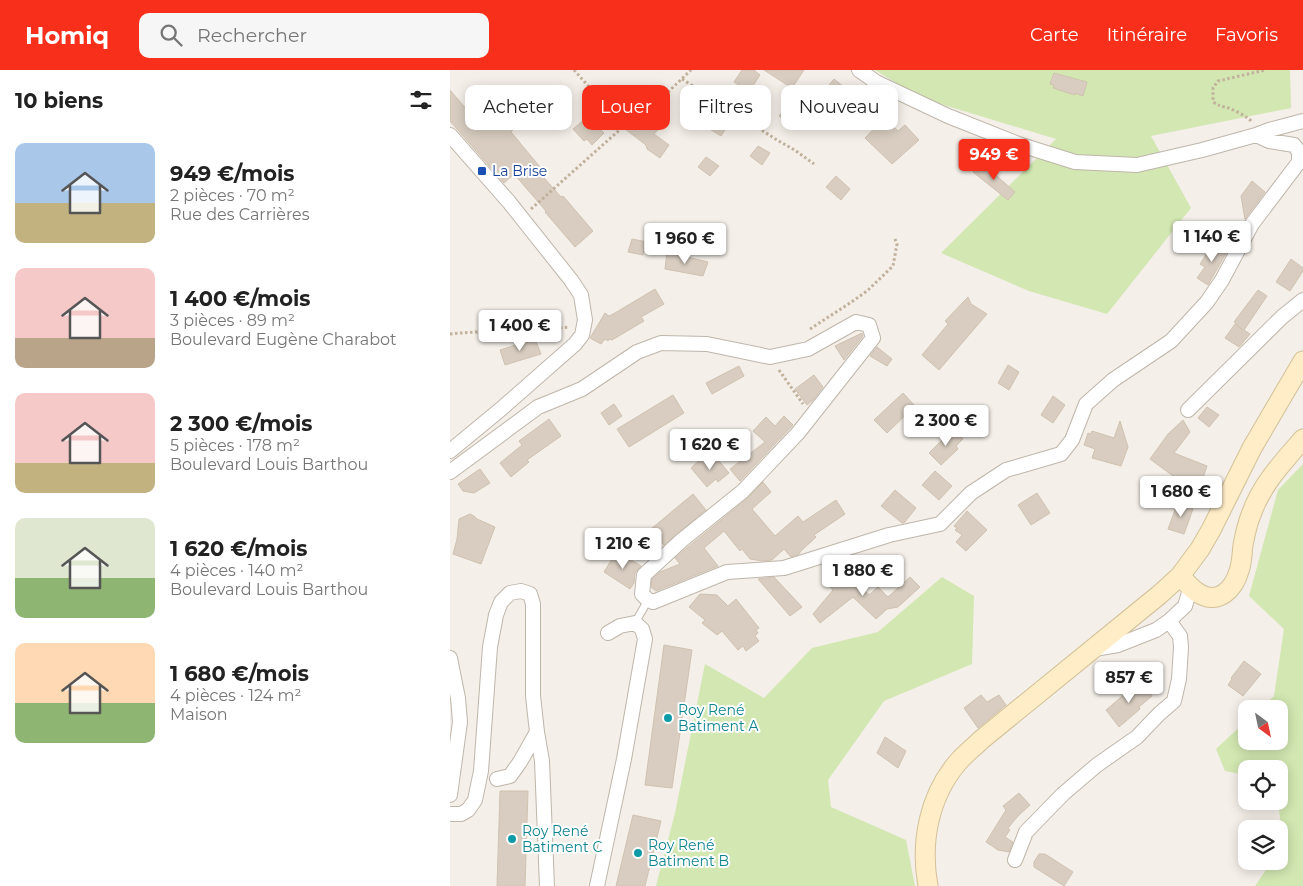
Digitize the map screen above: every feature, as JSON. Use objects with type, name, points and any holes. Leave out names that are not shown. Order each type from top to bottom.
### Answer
[{"type":"main road","points":[[928,886],[925,868],[926,838],[931,810],[941,786],[959,761],[981,740],[1159,595],[1185,581],[1252,448],[1303,361]]},
{"type":"main road","points":[[1185,581],[1200,594],[1212,599],[1224,595],[1233,585],[1239,572],[1243,542],[1251,514],[1263,488],[1303,439]]},
{"type":"street","points":[[859,70],[876,82],[948,116],[1021,145],[1076,162],[1136,165],[1202,150],[1303,121]]},
{"type":"street","points":[[450,135],[572,280],[581,295],[585,320],[582,335],[575,344],[502,409],[450,451]]},
{"type":"street","points":[[450,472],[538,407],[582,389],[637,352],[662,343],[707,344],[770,357],[808,349],[856,322],[869,325],[873,338],[798,433],[743,491],[682,540],[644,575],[642,594],[653,602],[727,572],[784,568],[889,535],[940,524],[971,493],[1006,470],[1061,454],[1072,440],[1086,404],[1113,380],[1171,341],[1207,302],[1222,280],[1252,224],[1299,162],[1299,152],[1294,145],[1269,140],[1256,135]]},
{"type":"street","points":[[1188,410],[1282,318],[1303,300]]},
{"type":"street","points":[[1093,650],[1118,644],[1156,630],[1169,621],[1185,606],[1185,581]]},
{"type":"street","points":[[450,814],[461,814],[468,810],[475,800],[481,770],[490,647],[496,615],[502,602],[510,593],[521,591],[530,594],[533,604],[533,696],[542,761],[547,886]]},
{"type":"street","points":[[1015,860],[1026,832],[1063,794],[1096,765],[1137,737],[1174,701],[1179,678],[1181,648],[1180,636],[1169,621]]},
{"type":"street","points":[[597,886],[624,759],[645,639],[642,629],[635,623],[620,626],[608,633]]},
{"type":"street","points":[[450,658],[458,698],[460,722],[450,795]]},
{"type":"street","points":[[497,779],[510,776],[537,732]]},
{"type":"lane","points":[[635,623],[648,600]]},
{"type":"path","points":[[574,70],[587,85]]},
{"type":"path","points":[[670,90],[692,70]]},
{"type":"path","points":[[1256,135],[1254,124],[1247,116],[1227,107],[1218,106],[1213,102],[1213,88],[1218,82],[1265,70]]},
{"type":"path","points":[[682,79],[768,135],[796,150],[814,164]]},
{"type":"path","points":[[521,218],[620,130]]},
{"type":"path","points":[[804,333],[867,291],[893,266],[897,244],[895,239]]},
{"type":"path","points":[[450,334],[542,330],[584,325]]},
{"type":"path","points":[[770,357],[811,416]]},
{"type":"green space","points":[[875,70],[1290,70],[1291,108],[1151,136],[1191,208],[1107,314],[1029,291],[941,253],[1056,139],[921,98]]},
{"type":"green space","points":[[1303,464],[1303,886],[1255,886],[1266,870],[1288,870],[1288,820],[1280,820],[1279,810],[1288,810],[1288,760],[1238,760],[1238,773],[1225,771],[1216,749],[1238,728],[1238,750],[1288,750],[1288,700],[1270,700],[1274,696],[1284,629],[1249,596],[1278,490]]},
{"type":"green space","points":[[942,577],[974,596],[972,664],[884,701],[828,780],[831,807],[906,840],[915,886],[656,886],[675,813],[705,664],[764,698],[812,648],[878,632]]},
{"type":"building","points":[[742,70],[754,70],[760,75],[754,85],[738,85],[734,82]]},
{"type":"building","points":[[764,70],[804,70],[794,85],[787,85]]},
{"type":"building","points":[[1054,73],[1087,82],[1083,96],[1053,88],[1054,85],[1050,84]]},
{"type":"building","points":[[834,79],[842,85],[829,85]]},
{"type":"building","points":[[450,90],[465,108],[465,130],[513,130],[511,132],[540,167],[537,170],[561,197],[563,196],[593,231],[575,247],[514,174],[504,183],[450,121]]},
{"type":"building","points":[[582,121],[582,130],[601,130],[604,133],[592,145],[587,139],[584,141],[573,129]]},
{"type":"building","points":[[905,125],[919,140],[892,164],[865,138],[873,130],[898,131]]},
{"type":"building","points":[[626,130],[658,130],[654,134],[669,145],[660,158],[647,149],[646,145]]},
{"type":"building","points":[[711,130],[725,130],[721,136]]},
{"type":"building","points":[[758,146],[770,153],[762,165],[750,156]]},
{"type":"building","points":[[706,157],[719,166],[710,176],[698,167]]},
{"type":"building","points":[[981,162],[1015,192],[1008,200],[973,172]]},
{"type":"building","points":[[836,176],[850,189],[841,200],[826,187]]},
{"type":"building","points":[[1252,181],[1265,192],[1245,219],[1241,196]]},
{"type":"building","points":[[632,239],[647,242],[643,255],[628,252]]},
{"type":"building","points":[[1214,242],[1228,250],[1208,285],[1197,278],[1205,267],[1200,264]]},
{"type":"building","points":[[667,252],[708,262],[703,276],[665,269]]},
{"type":"building","points":[[1291,259],[1303,268],[1303,271],[1290,291],[1276,282]]},
{"type":"building","points":[[655,289],[664,304],[641,317],[644,321],[612,340],[609,339],[608,341],[605,339],[601,344],[590,338],[605,313],[609,316]]},
{"type":"building","points":[[1258,290],[1267,296],[1244,330],[1250,334],[1239,347],[1225,338],[1235,324],[1243,330],[1234,322]]},
{"type":"building","points":[[968,297],[971,304],[987,314],[939,370],[922,355],[948,324],[945,321]]},
{"type":"building","points":[[862,333],[863,336],[844,360],[835,346]]},
{"type":"building","points":[[535,339],[541,354],[505,365],[500,350]]},
{"type":"building","points":[[877,347],[892,359],[887,366],[870,356]]},
{"type":"building","points":[[1008,365],[1019,372],[1009,390],[998,383]]},
{"type":"building","points":[[739,366],[744,376],[712,394],[706,383]]},
{"type":"building","points":[[814,375],[823,387],[807,405],[795,389]]},
{"type":"building","points":[[903,393],[915,406],[887,433],[874,420]]},
{"type":"building","points":[[673,395],[684,413],[629,447],[617,429]]},
{"type":"building","points":[[1053,396],[1065,405],[1053,423],[1041,415]]},
{"type":"building","points":[[614,404],[622,416],[609,425],[601,413]]},
{"type":"building","points":[[1207,407],[1219,415],[1209,427],[1198,418]]},
{"type":"building","points":[[784,416],[793,425],[740,481],[730,469],[765,442],[753,431],[766,417],[775,426]]},
{"type":"building","points":[[549,419],[561,436],[527,460],[529,462],[511,477],[500,463],[522,445],[519,441]]},
{"type":"building","points":[[1183,420],[1190,432],[1174,453],[1207,466],[1195,502],[1182,491],[1184,484],[1150,459],[1168,434]]},
{"type":"building","points":[[1120,421],[1128,447],[1121,466],[1092,458],[1095,449],[1084,445],[1088,433],[1091,434],[1092,431],[1114,438]]},
{"type":"building","points":[[953,429],[963,439],[956,446],[958,449],[941,465],[929,453]]},
{"type":"building","points":[[715,456],[729,473],[718,482],[716,479],[707,487],[691,468],[703,457],[708,462]]},
{"type":"building","points":[[480,469],[490,483],[474,493],[463,491],[458,484]]},
{"type":"building","points":[[935,471],[952,486],[939,500],[922,485]]},
{"type":"building","points":[[763,482],[771,492],[752,509],[775,536],[798,516],[803,522],[836,500],[845,514],[814,535],[816,537],[799,554],[791,557],[784,549],[772,560],[750,559],[742,549],[740,551],[724,531],[704,548],[718,566],[656,591],[651,587],[652,579],[660,572],[680,564],[675,558],[748,498]]},
{"type":"building","points":[[895,490],[916,508],[904,523],[881,506]]},
{"type":"building","points":[[1037,493],[1050,513],[1031,525],[1018,505]]},
{"type":"building","points":[[693,494],[706,510],[664,545],[651,529]]},
{"type":"building","points":[[1178,502],[1193,509],[1184,534],[1168,529]]},
{"type":"building","points":[[967,511],[987,530],[966,551],[956,542],[962,535],[955,530],[957,528],[954,526]]},
{"type":"building","points":[[470,514],[495,527],[481,564],[453,554],[459,519]]},
{"type":"building","points":[[617,551],[641,566],[635,573],[634,583],[630,589],[604,572]]},
{"type":"building","points":[[847,571],[869,595],[878,587],[888,597],[910,577],[920,587],[898,607],[887,609],[876,619],[853,597],[820,623],[813,614],[833,590],[830,587]]},
{"type":"building","points":[[774,577],[802,607],[790,616],[758,579]]},
{"type":"building","points":[[700,594],[717,595],[728,606],[736,599],[759,628],[756,630],[758,633],[755,636],[759,641],[746,651],[743,646],[738,650],[722,631],[717,635],[702,623],[705,620],[689,607]]},
{"type":"building","name":"Roy René Batiment A","points":[[664,645],[692,650],[672,788],[645,785]]},
{"type":"building","points":[[1244,661],[1261,674],[1243,696],[1228,685]]},
{"type":"building","points":[[1140,681],[1152,696],[1119,727],[1106,710]]},
{"type":"building","points":[[981,695],[987,702],[999,695],[1006,705],[978,728],[964,708]]},
{"type":"building","points":[[885,737],[906,751],[898,768],[877,753]]},
{"type":"building","name":"Roy René Batiment C","points":[[500,791],[528,791],[525,886],[497,886]]},
{"type":"building","points":[[1019,793],[1030,805],[1008,828],[1010,830],[1005,837],[1013,842],[1009,852],[998,850],[986,842],[1006,810],[1003,806]]},
{"type":"building","name":"Roy René Batiment B","points":[[633,815],[661,821],[645,886],[616,886]]},
{"type":"building","points":[[1039,854],[1045,854],[1073,872],[1064,886],[1034,867],[1034,862]]},
{"type":"place","name":"La Brise","points":[[482,171]]},
{"type":"place","name":"Roy René Batiment A","points":[[668,718]]},
{"type":"place","name":"Roy René Batiment C","points":[[512,839]]},
{"type":"place","name":"Roy René Batiment B","points":[[638,853]]}]
